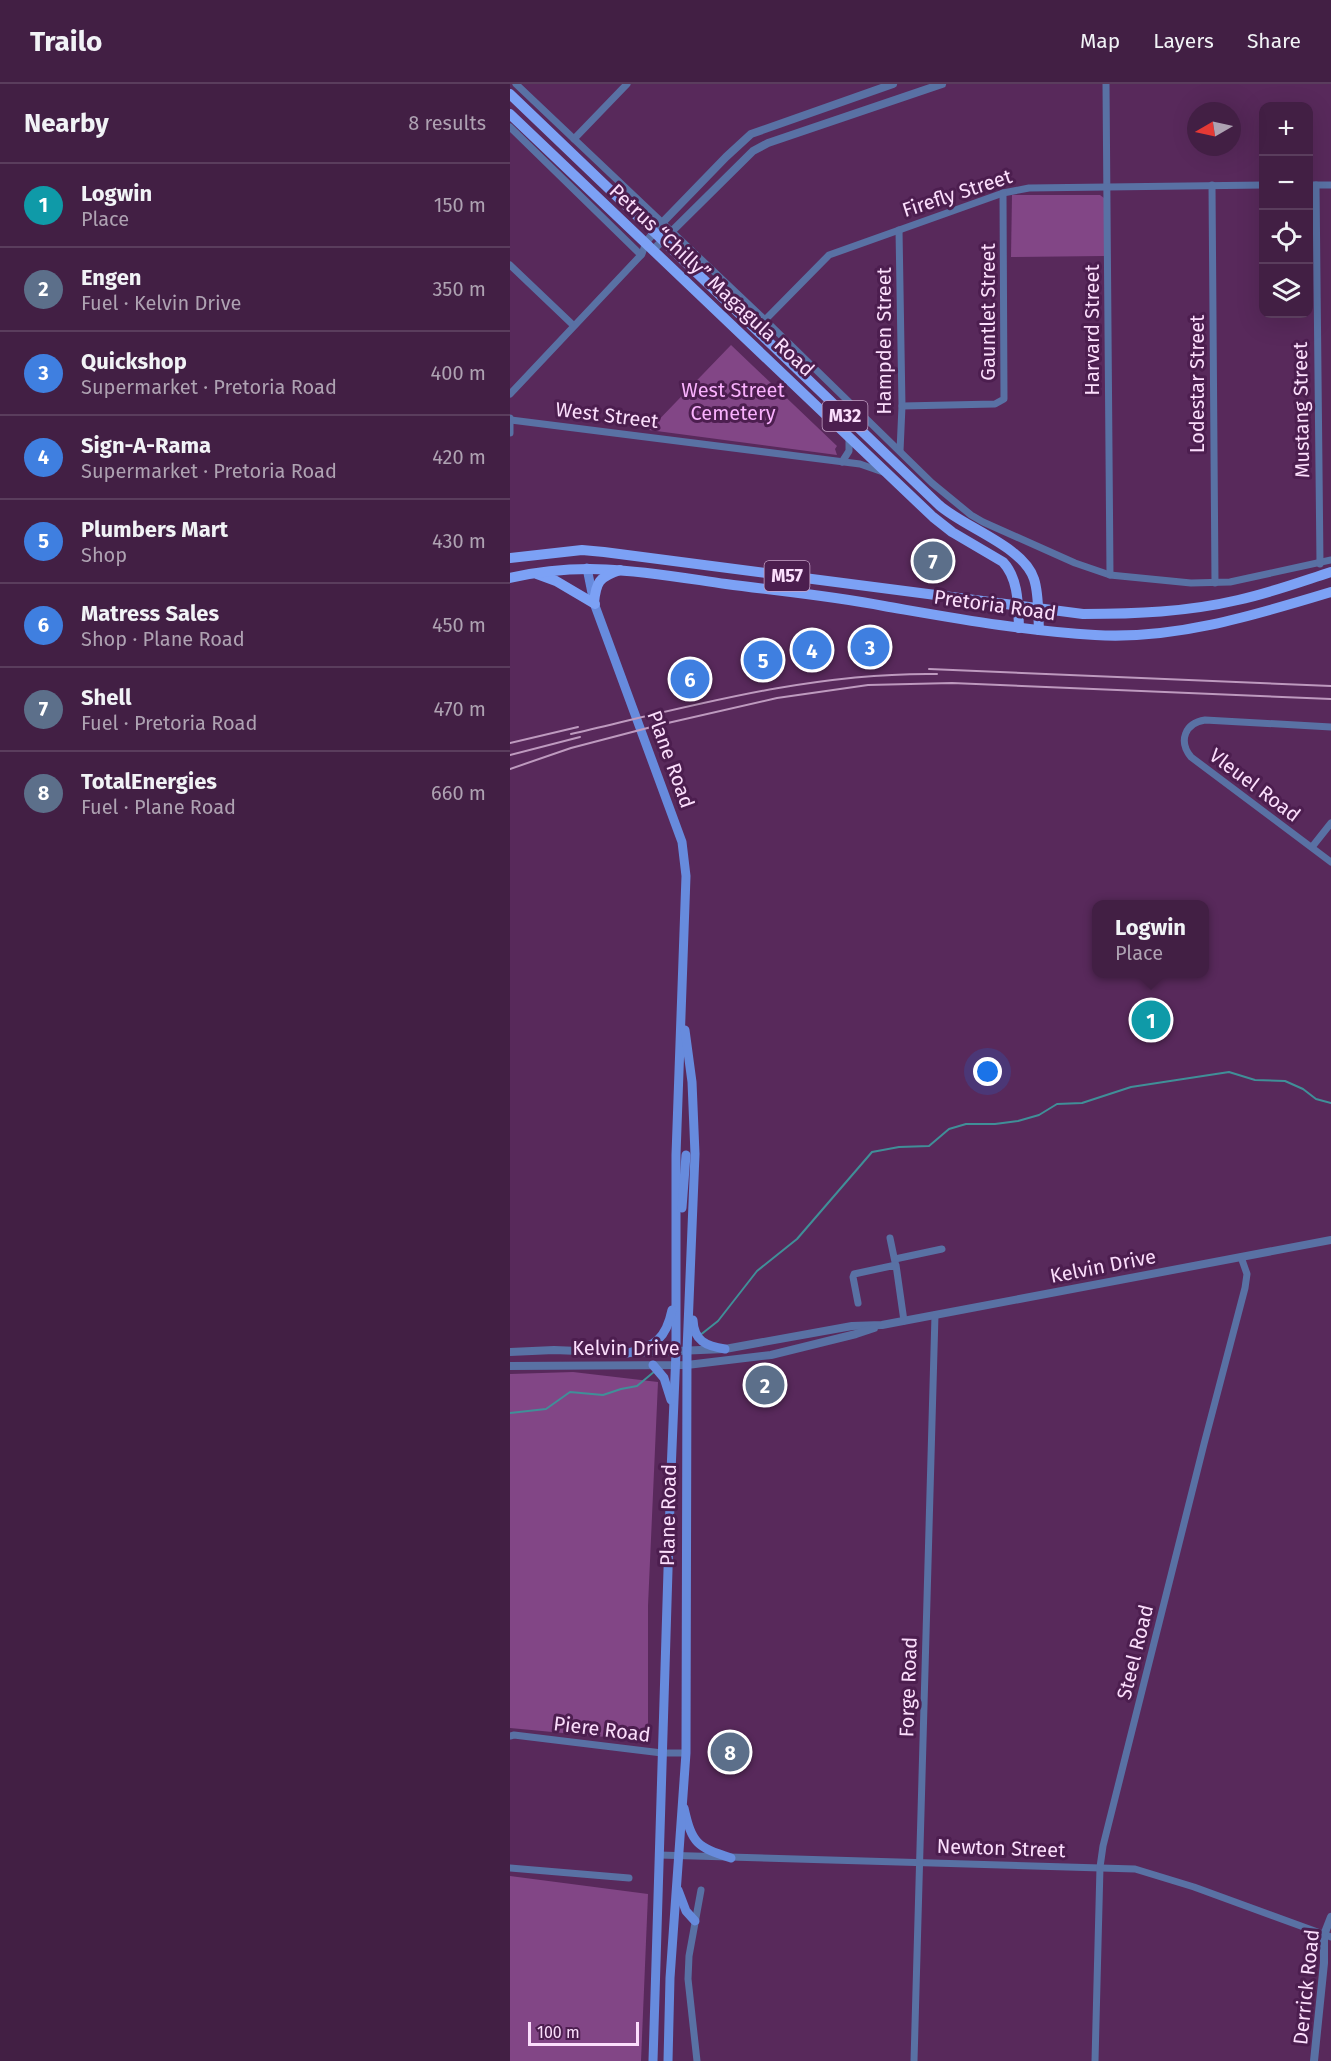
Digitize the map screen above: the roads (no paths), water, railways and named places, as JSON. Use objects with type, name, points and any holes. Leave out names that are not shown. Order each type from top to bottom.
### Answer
[{"type":"main road","name":"Petrus “Chilly” Magagula Road","points":[[510,94],[939,505],[956,518],[1007,547],[1023,560],[1034,579],[1038,609]]},
{"type":"main road","name":"Petrus “Chilly” Magagula Road","points":[[510,114],[933,517],[952,532],[1003,562],[1010,569],[1015,581]]},
{"type":"main road","points":[[510,547],[522,556]]},
{"type":"main road","name":"Pretoria Road","points":[[510,558],[582,550],[604,552],[1083,614],[1133,614],[1199,608],[1240,600],[1331,572]]},
{"type":"main road","points":[[555,552],[587,568],[592,558],[604,552]]},
{"type":"main road","name":"Pretoria Road","points":[[510,578],[533,572],[587,568],[624,570],[853,601],[1019,628],[1097,635],[1158,633],[1240,618],[1331,592]]},
{"type":"main road","name":"Plane Road","points":[[587,568],[595,604],[682,842],[686,876],[676,1155],[676,1352],[653,2061]]},
{"type":"main road","points":[[533,572],[556,581],[595,604],[598,583],[610,573],[624,570]]},
{"type":"main road","points":[[998,604],[1010,593],[1015,581]]},
{"type":"main road","points":[[1015,581],[1019,628]]},
{"type":"main road","points":[[853,601],[859,586]]},
{"type":"main road","name":"M32","points":[[1038,609],[1039,630]]},
{"type":"main road","name":"Plane Road","points":[[668,2061],[670,1978],[686,1753],[687,1351],[695,1154],[692,1082],[685,1028],[684,969]]},
{"type":"main road","points":[[677,1237],[685,1184],[686,1155]]},
{"type":"main road","points":[[628,1353],[655,1344],[664,1334],[676,1290]]},
{"type":"main road","points":[[690,1304],[694,1328],[699,1339],[709,1347],[725,1349]]},
{"type":"main road","points":[[653,1365],[664,1378],[674,1414]]},
{"type":"main road","points":[[682,1797],[692,1834],[698,1845],[731,1858]]},
{"type":"main road","points":[[676,1882],[683,1906],[695,1921]]},
{"type":"street","points":[[516,84],[765,320],[932,483],[970,515],[1075,564],[1110,575],[1215,583],[1243,580],[1331,560]]},
{"type":"street","points":[[574,139],[627,84]]},
{"type":"street","points":[[650,246],[654,232],[662,222],[748,137],[761,130],[894,84]]},
{"type":"street","points":[[510,394],[641,254],[672,233],[746,157],[768,143],[940,84]]},
{"type":"street","name":"Harvard Street","points":[[1106,84],[1110,575]]},
{"type":"street","points":[[510,127],[641,254]]},
{"type":"street","points":[[761,130],[768,143]]},
{"type":"street","points":[[703,181],[713,191]]},
{"type":"street","name":"Lodestar Street","points":[[1212,185],[1215,583]]},
{"type":"street","name":"Firefly Street","points":[[765,320],[829,255],[1004,193],[1029,188],[1259,185]]},
{"type":"street","points":[[1313,185],[1331,185]]},
{"type":"street","name":"Gauntlet Street","points":[[902,406],[995,404],[1004,399],[1004,193]]},
{"type":"street","name":"Mustang Street","points":[[1313,210],[1320,564]]},
{"type":"street","name":"Hampden Street","points":[[899,230],[902,406],[900,451]]},
{"type":"street","points":[[510,265],[573,325]]},
{"type":"street","points":[[510,433],[511,419]]},
{"type":"street","name":"West Street","points":[[511,419],[842,462],[886,472]]},
{"type":"street","points":[[842,462],[850,448],[847,433]]},
{"type":"street","name":"Vleuel Road","points":[[1331,727],[1205,720],[1193,724],[1186,730],[1183,739],[1191,757],[1331,862]]},
{"type":"street","points":[[1312,847],[1331,823]]},
{"type":"street","points":[[890,1238],[904,1321]]},
{"type":"street","name":"Kelvin Drive","points":[[510,1352],[554,1350],[628,1353],[725,1349],[852,1326],[882,1325],[1331,1240]]},
{"type":"street","points":[[858,1303],[854,1274],[942,1249]]},
{"type":"street","name":"Steel Road","points":[[1095,2061],[1100,1867],[1113,1804],[1245,1288],[1246,1274],[1241,1257]]},
{"type":"street","name":"Forge Road","points":[[914,2061],[935,1315]]},
{"type":"street","name":"Kelvin Drive","points":[[510,1366],[687,1365],[771,1355],[856,1335],[882,1325]]},
{"type":"street","name":"Piere Road","points":[[512,1736],[662,1754],[686,1753]]},
{"type":"street","name":"Newton Street","points":[[659,1855],[1134,1869],[1149,1872],[1328,1936]]},
{"type":"street","points":[[510,1868],[629,1878]]},
{"type":"street","points":[[697,2061],[688,1979],[701,1890]]},
{"type":"street","name":"Derrick Road","points":[[1314,2061],[1331,1917]]},
{"type":"waterway","points":[[699,1336],[718,1321],[757,1271],[797,1239],[872,1152],[899,1147],[929,1146],[949,1129],[966,1124],[1018,1121],[1039,1115],[1057,1104],[1082,1103],[1131,1087],[1229,1072],[1255,1080],[1285,1081],[1303,1089],[1316,1099],[1331,1103]]},
{"type":"waterway","points":[[510,1413],[546,1409],[570,1392],[603,1395],[637,1386],[655,1371]]},
{"type":"railway","points":[[929,669],[1331,686]]},
{"type":"railway","points":[[571,734],[707,702],[798,685],[890,675],[937,674]]},
{"type":"railway","points":[[510,769],[571,748],[659,725],[777,698],[868,685],[952,683],[1331,699]]},
{"type":"railway","points":[[510,743],[578,727]]},
{"type":"railway","points":[[510,755],[580,737]]},
{"type":"place","name":"Shell","points":[[933,561]]},
{"type":"place","name":"Quickshop","points":[[870,647]]},
{"type":"place","name":"Sign-A-Rama","points":[[812,650]]},
{"type":"place","name":"Plumbers Mart","points":[[763,660]]},
{"type":"place","name":"Matress Sales","points":[[690,679]]},
{"type":"place","name":"Logwin","points":[[1151,1020]]},
{"type":"place","name":"Engen","points":[[765,1385]]},
{"type":"place","name":"TotalEnergies","points":[[730,1752]]},
{"type":"park label","name":"West Street Cemetery","points":[[733,402]]}]
